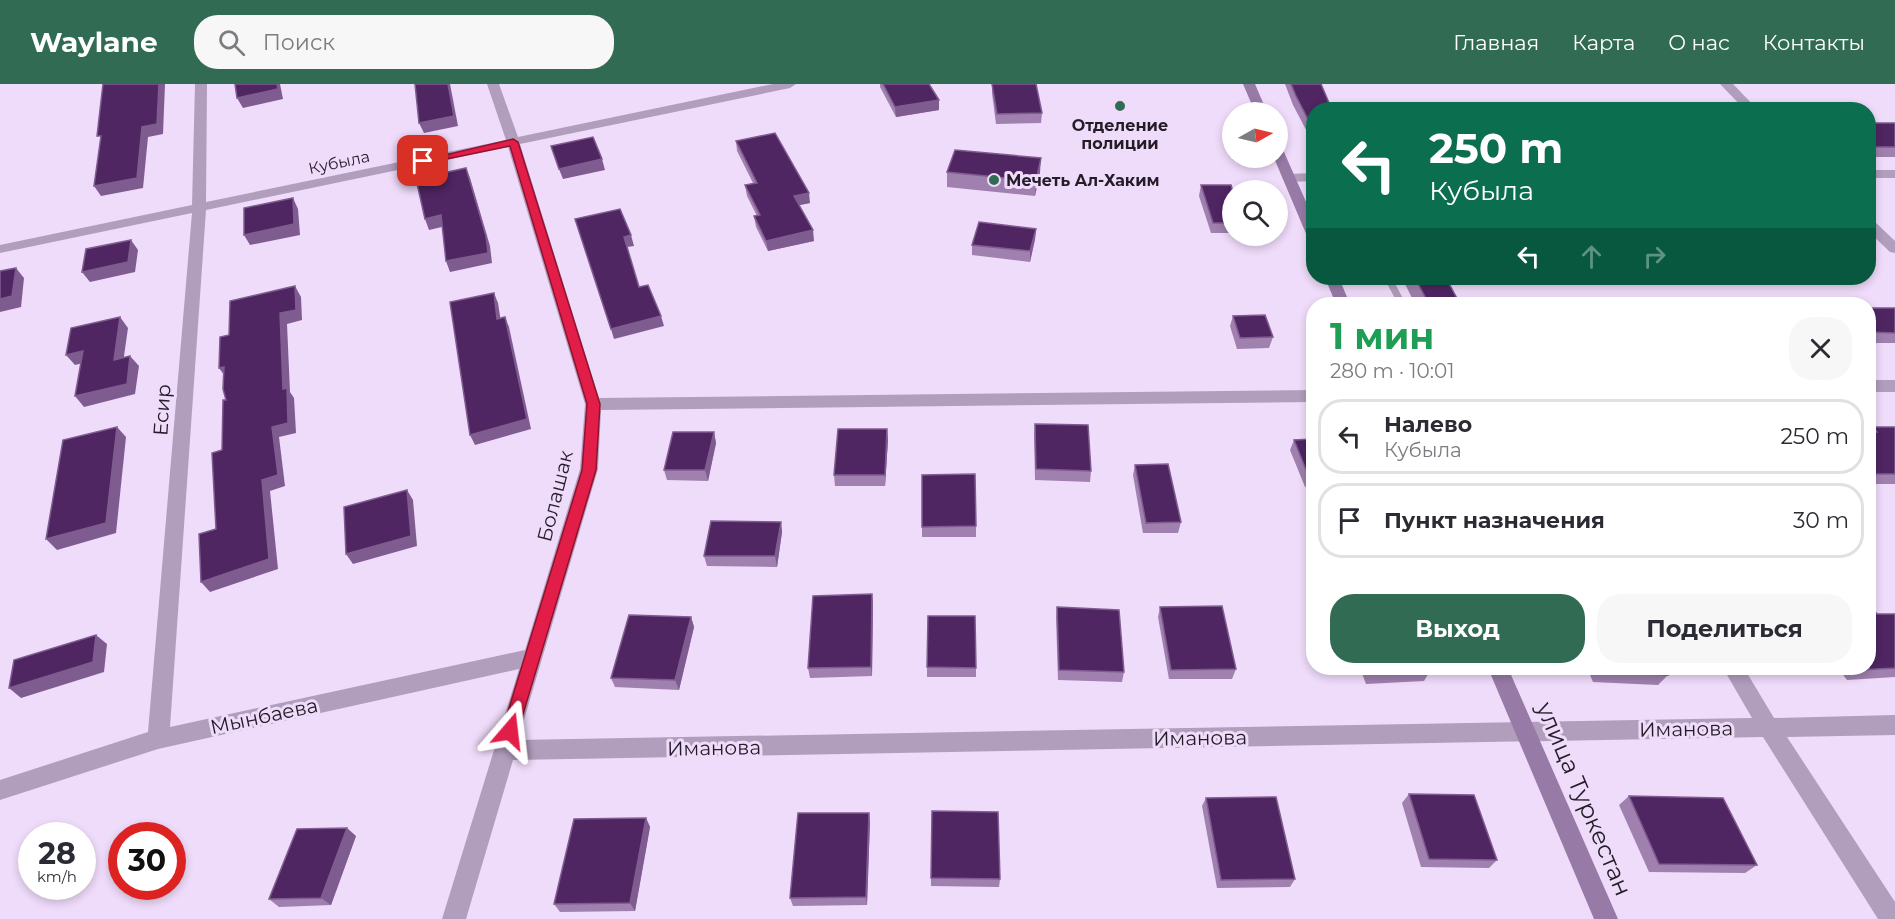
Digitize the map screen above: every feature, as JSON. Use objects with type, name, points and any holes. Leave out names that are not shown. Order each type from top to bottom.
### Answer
[{"type":"street","name":"Есир","points":[[158,739],[199,207],[201,84]]},
{"type":"street","name":"Болашак","points":[[454,919],[589,470],[593,404],[493,84]]},
{"type":"street","name":"Кубыла","points":[[0,249],[790,84]]},
{"type":"street","points":[[1249,84],[1257,102]]},
{"type":"street","points":[[1726,84],[1744,102]]},
{"type":"street","points":[[1285,168],[1306,217]]},
{"type":"street","points":[[1876,174],[1895,174]]},
{"type":"street","points":[[1289,177],[1306,177]]},
{"type":"street","points":[[1876,231],[1895,249]]},
{"type":"street","points":[[1876,386],[1895,386]]},
{"type":"street","points":[[593,404],[1306,396]]},
{"type":"street","name":"Мынбаева","points":[[0,790],[158,739],[533,657]]},
{"type":"street","name":"улица Туркестан","points":[[1501,675],[1606,919]]},
{"type":"street","points":[[1738,675],[1769,728],[1892,919]]},
{"type":"street","name":"Иманова","points":[[505,750],[610,750],[1895,725]]},
{"type":"building","points":[[103,84],[159,84],[157,124],[142,127],[137,178],[94,186],[101,136],[97,136]]},
{"type":"building","points":[[235,84],[277,84],[278,89],[237,98]]},
{"type":"building","points":[[415,84],[448,84],[454,116],[419,123]]},
{"type":"building","points":[[883,84],[929,84],[939,100],[895,107]]},
{"type":"building","points":[[992,84],[1036,84],[1042,113],[997,114]]},
{"type":"building","points":[[1291,84],[1321,84],[1329,102],[1306,102],[1306,115]]},
{"type":"building","points":[[1876,123],[1895,123],[1895,147],[1876,147]]},
{"type":"building","points":[[775,133],[809,193],[794,196],[813,230],[766,241],[754,216],[760,215],[745,185],[757,183],[736,141]]},
{"type":"building","points":[[593,137],[602,159],[559,169],[551,146]]},
{"type":"building","points":[[955,150],[1041,158],[1036,181],[947,172]]},
{"type":"building","points":[[466,168],[486,236],[488,253],[446,261],[441,215],[425,219],[416,179]]},
{"type":"building","points":[[1201,185],[1222,185],[1222,223],[1213,223]]},
{"type":"building","points":[[293,198],[294,224],[244,235],[244,208]]},
{"type":"building","points":[[620,209],[631,235],[624,237],[639,287],[648,285],[661,316],[611,329],[575,219]]},
{"type":"building","points":[[979,222],[1036,229],[1030,251],[972,245]]},
{"type":"building","points":[[131,240],[128,262],[82,272],[86,249]]},
{"type":"building","points":[[16,268],[12,296],[0,299],[0,271]]},
{"type":"building","points":[[1419,285],[1450,285],[1456,297],[1425,297]]},
{"type":"building","points":[[295,286],[296,310],[280,313],[283,389],[287,388],[288,423],[272,427],[278,475],[262,480],[269,559],[201,582],[199,534],[216,529],[212,453],[222,450],[223,400],[226,400],[223,389],[224,367],[219,368],[220,337],[229,335],[230,301]]},
{"type":"building","points":[[494,293],[497,319],[505,317],[527,419],[470,435],[450,302]]},
{"type":"building","points":[[1876,308],[1895,308],[1895,333],[1876,332]]},
{"type":"building","points":[[1265,315],[1273,337],[1240,338],[1233,316]]},
{"type":"building","points":[[120,317],[114,360],[130,356],[127,384],[75,396],[83,351],[66,355],[71,328]]},
{"type":"building","points":[[1035,424],[1088,425],[1091,471],[1036,469]]},
{"type":"building","points":[[117,427],[106,523],[46,539],[63,440]]},
{"type":"building","points":[[1876,427],[1895,427],[1895,474],[1876,474]]},
{"type":"building","points":[[838,429],[887,429],[885,475],[834,475]]},
{"type":"building","points":[[673,432],[714,432],[705,470],[664,470]]},
{"type":"building","points":[[1306,439],[1306,470],[1294,440]]},
{"type":"building","points":[[1168,464],[1181,522],[1146,523],[1135,465]]},
{"type":"building","points":[[975,474],[976,526],[922,527],[922,475]]},
{"type":"building","points":[[407,490],[411,536],[346,554],[344,507]]},
{"type":"building","points":[[711,521],[781,522],[775,556],[704,556]]},
{"type":"building","points":[[872,594],[871,667],[808,668],[813,596]]},
{"type":"building","points":[[1222,606],[1236,669],[1171,670],[1160,607]]},
{"type":"building","points":[[1057,607],[1119,610],[1124,672],[1059,670]]},
{"type":"building","points":[[1876,613],[1895,614],[1895,668],[1876,669]]},
{"type":"building","points":[[629,615],[691,617],[675,680],[611,678]]},
{"type":"building","points":[[928,616],[975,616],[976,668],[927,667]]},
{"type":"building","points":[[96,635],[93,662],[9,688],[14,660]]},
{"type":"building","points":[[1409,794],[1474,795],[1497,860],[1429,859]]},
{"type":"building","points":[[1629,796],[1723,798],[1757,865],[1659,864]]},
{"type":"building","points":[[1276,797],[1295,879],[1221,880],[1206,798]]},
{"type":"building","points":[[932,811],[998,812],[1000,879],[931,878]]},
{"type":"building","points":[[798,813],[869,813],[866,897],[790,898]]},
{"type":"building","points":[[646,818],[630,903],[554,904],[574,819]]},
{"type":"building","points":[[347,828],[321,898],[269,899],[297,829]]},
{"type":"place","name":"Отделение полиции","points":[[1120,106]]},
{"type":"place","name":"Мечеть Ал-Хаким","points":[[994,180]]},
{"type":"route","points":[[423,161],[513,142],[593,404],[589,470],[510,731]]}]
